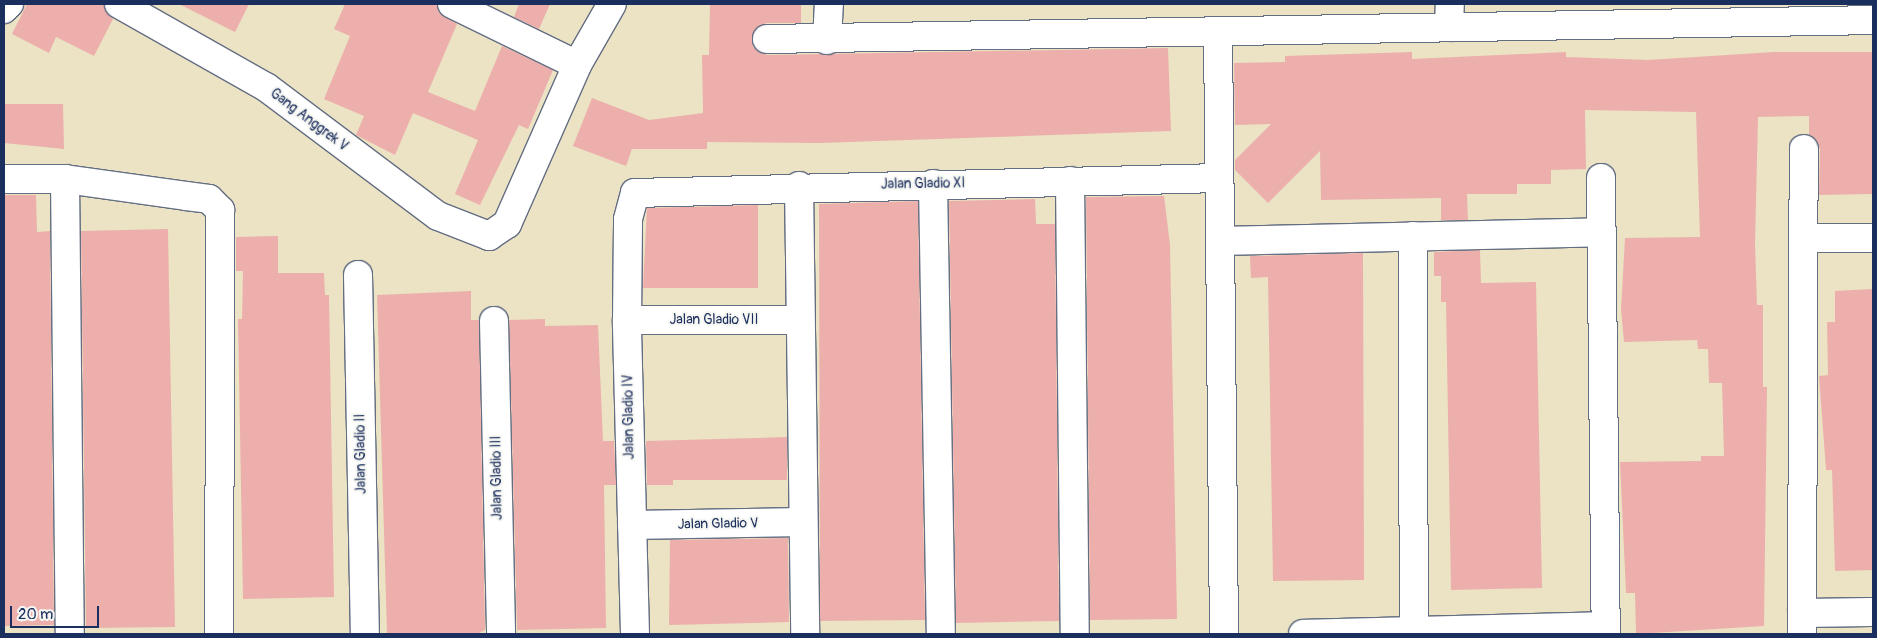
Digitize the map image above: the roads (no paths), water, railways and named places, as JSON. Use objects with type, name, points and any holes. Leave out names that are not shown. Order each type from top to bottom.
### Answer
[{"type":"street","points":[[4,9],[9,4]]},
{"type":"street","name":"Gang Anggrek V","points":[[119,4],[266,87],[438,216],[480,235],[495,235],[506,224],[577,66]]},
{"type":"street","points":[[452,4],[485,11],[577,66],[612,4]]},
{"type":"street","points":[[827,40],[829,4]]},
{"type":"street","points":[[767,39],[827,40],[1218,32],[1449,16],[1591,14],[1873,20]]},
{"type":"street","points":[[1218,32],[1224,634]]},
{"type":"street","points":[[1804,149],[1802,624],[1873,612]]},
{"type":"street","points":[[4,178],[65,179],[208,199],[220,210],[219,634]]},
{"type":"street","name":"Jalan Gladio XI","points":[[631,200],[642,190],[1219,178]]},
{"type":"street","points":[[1303,634],[1414,629],[1606,630],[1601,178]]},
{"type":"street","points":[[65,179],[70,634]]},
{"type":"street","points":[[1070,180],[1075,634]]},
{"type":"street","points":[[932,184],[941,634]]},
{"type":"street","points":[[799,186],[805,634]]},
{"type":"street","name":"Jalan Gladio IV","points":[[631,200],[627,320],[635,634]]},
{"type":"street","points":[[1220,241],[1602,232]]},
{"type":"street","points":[[1413,236],[1414,629]]},
{"type":"street","points":[[1804,238],[1873,238]]},
{"type":"street","name":"Jalan Gladio II","points":[[358,275],[365,634]]},
{"type":"street","name":"Jalan Gladio VII","points":[[627,320],[800,320]]},
{"type":"street","name":"Jalan Gladio III","points":[[494,321],[501,634]]},
{"type":"street","name":"Jalan Gladio V","points":[[632,525],[803,522]]}]
